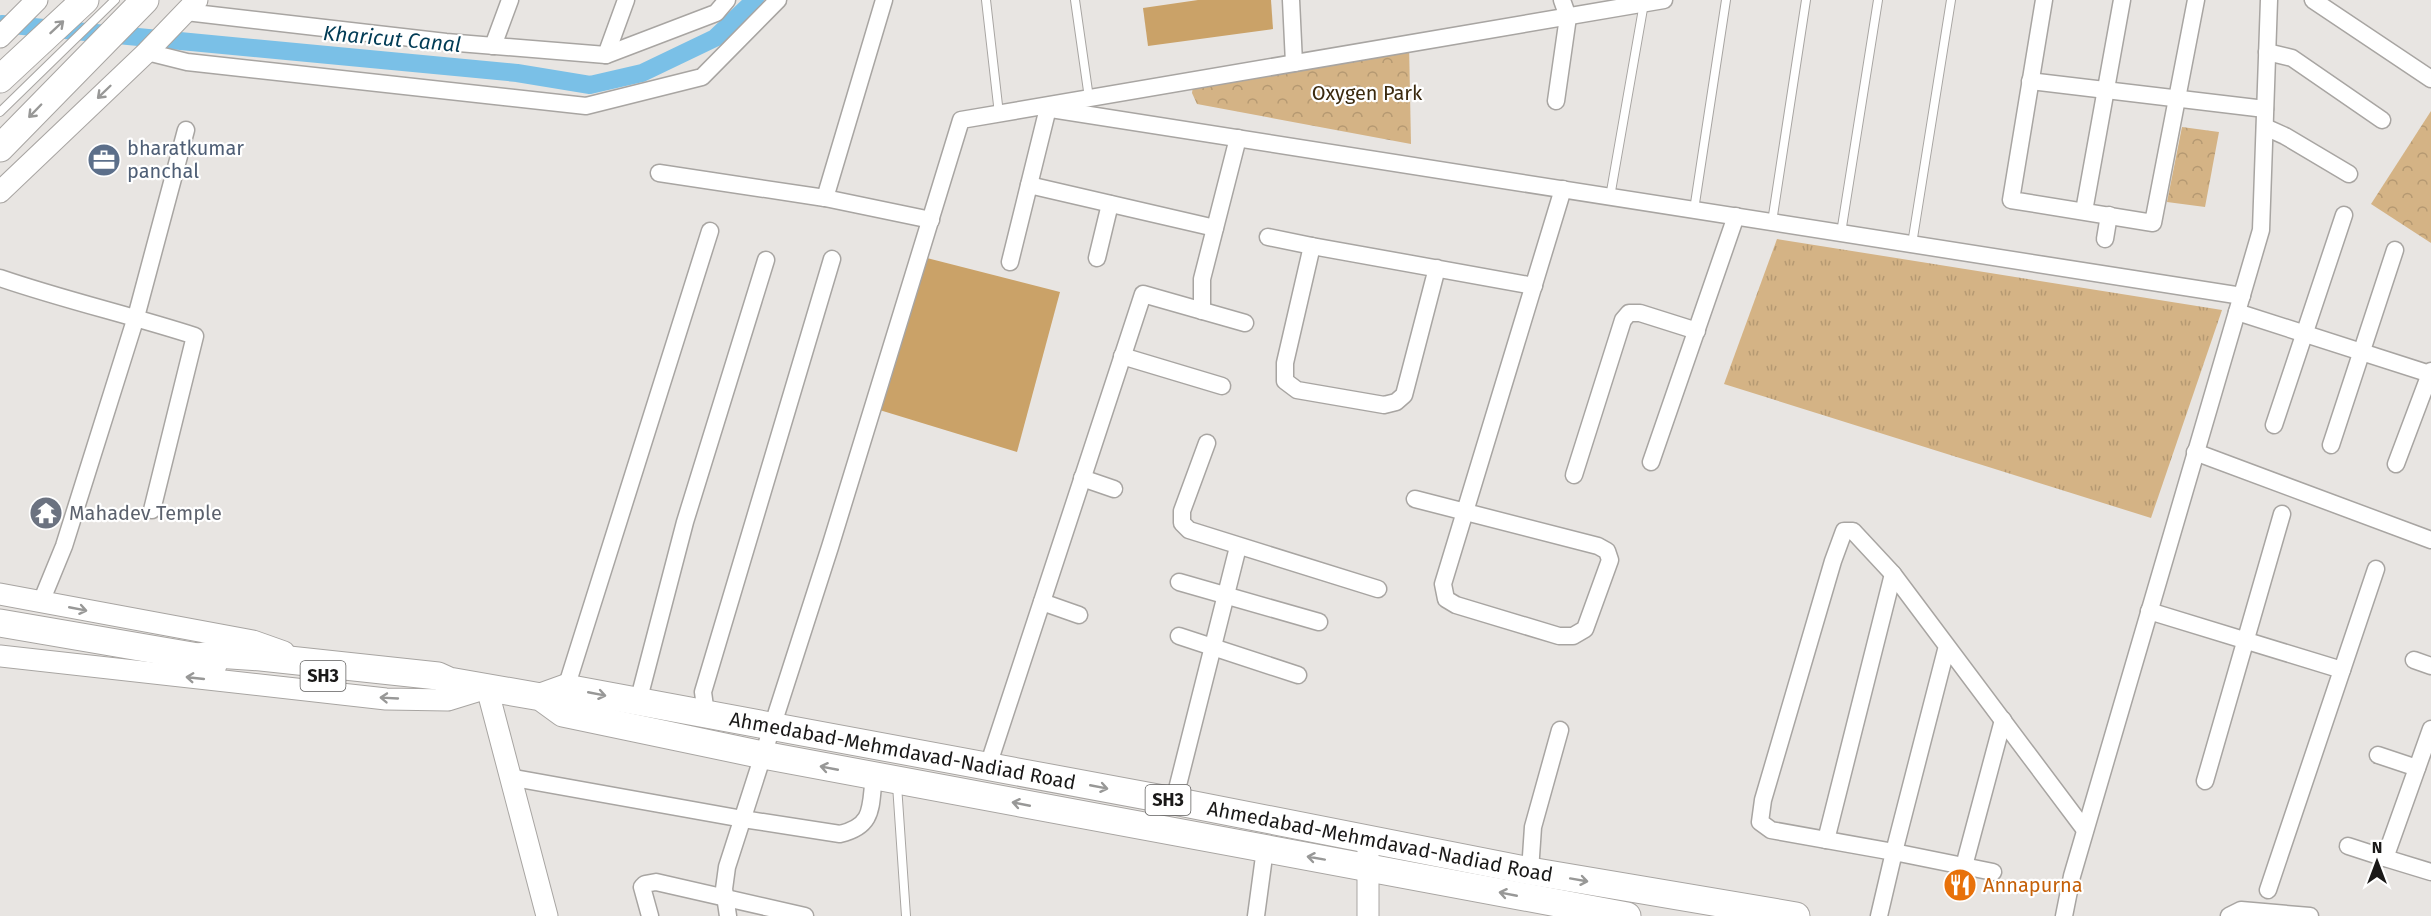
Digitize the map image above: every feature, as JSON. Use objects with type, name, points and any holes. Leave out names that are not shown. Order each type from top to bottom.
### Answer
[{"type":"main road","points":[[0,79],[30,67],[85,0]]},
{"type":"main road","points":[[0,148],[145,0]]},
{"type":"main road","name":"SH3","points":[[0,623],[198,657],[217,667],[437,686],[449,681]]},
{"type":"main road","points":[[198,657],[216,654],[314,663],[438,675],[449,681]]},
{"type":"main road","name":"Ahmedabad-Mehmdavad-Nadiad Road","points":[[449,681],[487,688],[638,702],[1174,801],[1530,872],[1796,916]]},
{"type":"main road","points":[[554,693],[563,712],[763,755],[1627,916]]},
{"type":"street","points":[[493,46],[510,0]]},
{"type":"street","points":[[606,55],[626,0]]},
{"type":"street","points":[[0,192],[192,6],[493,46],[606,55],[716,13],[727,0]]},
{"type":"street","points":[[147,52],[187,62],[586,106],[702,77],[778,0]]},
{"type":"street","points":[[825,198],[884,0]]},
{"type":"street","points":[[1291,0],[1294,63]]},
{"type":"street","points":[[1556,101],[1568,17],[1562,0]]},
{"type":"street","points":[[728,916],[724,889],[727,867],[961,120],[1043,108],[1089,98],[1664,0]]},
{"type":"street","points":[[2044,0],[2011,200],[2153,223],[2196,0]]},
{"type":"street","points":[[2084,211],[2122,0]]},
{"type":"street","points":[[2064,916],[2085,830],[2261,230],[2269,0]]},
{"type":"street","points":[[2313,0],[2431,79]]},
{"type":"street","points":[[0,37],[34,3]]},
{"type":"street","points":[[2267,52],[2292,58],[2382,120]]},
{"type":"street","points":[[2030,81],[2265,110]]},
{"type":"street","points":[[1043,108],[2242,296]]},
{"type":"street","points":[[1010,262],[1029,185],[1043,108]]},
{"type":"street","points":[[2265,127],[2285,136],[2349,174]]},
{"type":"street","points":[[41,602],[64,546],[136,317],[186,130]]},
{"type":"street","points":[[1202,311],[1202,279],[1238,138]]},
{"type":"street","points":[[659,173],[825,198],[930,220]]},
{"type":"street","points":[[1029,185],[1215,228]]},
{"type":"street","points":[[1415,499],[1464,513],[1599,546],[1607,551],[1610,560],[1585,629],[1573,636],[1559,636],[1456,605],[1446,599],[1443,584],[1464,513],[1563,189]]},
{"type":"street","points":[[1097,258],[1110,204]]},
{"type":"street","points":[[2105,239],[2109,215]]},
{"type":"street","points":[[2274,425],[2344,215]]},
{"type":"street","points":[[1651,462],[1736,216]]},
{"type":"street","points":[[554,693],[710,231]]},
{"type":"street","points":[[1269,237],[1534,286]]},
{"type":"street","points":[[1312,246],[1285,363],[1285,381],[1297,390],[1384,405],[1396,402],[1404,395],[1437,268]]},
{"type":"street","points":[[2331,445],[2395,250]]},
{"type":"street","points":[[706,714],[703,692],[832,259]]},
{"type":"street","points":[[638,702],[686,522],[766,260]]},
{"type":"street","points":[[0,278],[64,300],[136,317],[195,336],[152,510]]},
{"type":"street","points":[[988,766],[1143,294],[1245,323]]},
{"type":"street","points":[[2237,312],[2430,373],[2396,464]]},
{"type":"street","points":[[1574,475],[1623,320],[1629,313],[1640,313],[1697,331]]},
{"type":"street","points":[[1122,356],[1222,386]]},
{"type":"street","points":[[1207,443],[1182,511],[1182,523],[1189,530],[1378,589]]},
{"type":"street","points":[[2196,452],[2431,540]]},
{"type":"street","points":[[1082,478],[1114,489]]},
{"type":"street","points":[[2205,782],[2282,514]]},
{"type":"street","points":[[1993,872],[1772,830],[1760,822],[1763,800],[1833,561],[1844,531],[1853,531],[1893,574],[2085,830]]},
{"type":"street","points":[[1174,801],[1224,595],[1238,547]]},
{"type":"street","points":[[2268,890],[2376,569]]},
{"type":"street","points":[[1826,840],[1893,574]]},
{"type":"street","points":[[1179,582],[1319,622]]},
{"type":"street","name":"SH3","points":[[0,594],[254,641],[314,663]]},
{"type":"street","points":[[1041,602],[1079,615]]},
{"type":"street","points":[[2149,611],[2342,670]]},
{"type":"street","points":[[1179,636],[1298,675]]},
{"type":"street","points":[[1879,916],[1947,646]]},
{"type":"street","points":[[0,656],[386,699],[448,700],[487,688],[547,916]]},
{"type":"street","points":[[2415,660],[2431,666]]},
{"type":"street","points":[[1964,866],[2002,720]]},
{"type":"street","points":[[2385,858],[2431,729]]},
{"type":"street","points":[[1530,872],[1533,827],[1560,730]]},
{"type":"street","points":[[2378,754],[2417,768]]},
{"type":"street","points":[[509,777],[840,834],[856,831],[868,817],[886,778]]},
{"type":"street","points":[[1368,841],[1368,916]]},
{"type":"street","points":[[2348,846],[2431,872]]},
{"type":"street","points":[[1256,916],[1265,849]]},
{"type":"street","points":[[650,916],[642,887],[645,884],[656,882],[805,916]]},
{"type":"street","points":[[2229,916],[2241,910],[2310,916]]},
{"type":"lane","points":[[986,0],[999,114]]},
{"type":"lane","points":[[1075,0],[1089,98]]},
{"type":"lane","points":[[1694,210],[1726,0]]},
{"type":"lane","points":[[1772,222],[1806,0]]},
{"type":"lane","points":[[1841,233],[1878,0]]},
{"type":"lane","points":[[1912,244],[1951,0]]},
{"type":"lane","points":[[0,112],[30,67],[114,2]]},
{"type":"lane","points":[[1610,196],[1644,3]]},
{"type":"lane","points":[[886,778],[906,916]]},
{"type":"green space","name":"Oxygen Park","points":[[1409,43],[1411,144],[1197,104],[1192,93],[1194,80]]},
{"type":"green space","points":[[2431,111],[2431,243],[2371,204]]},
{"type":"green space","points":[[2182,127],[2219,132],[2205,207],[2167,202]]},
{"type":"green space","points":[[1777,239],[2222,310],[2151,518],[1724,384]]},
{"type":"building","points":[[1198,0],[1271,0],[1273,29],[1148,46],[1143,8]]},
{"type":"building","points":[[919,256],[1060,292],[1017,452],[873,408]]},
{"type":"waterway","name":"Kharicut Canal","points":[[2,24],[517,73],[590,85],[642,73],[715,38],[755,0]]},
{"type":"place","name":"bharatkumar panchal","points":[[104,160]]},
{"type":"place","name":"Mahadev Temple","points":[[46,513]]},
{"type":"place","name":"Annapurna","points":[[1960,885]]}]
